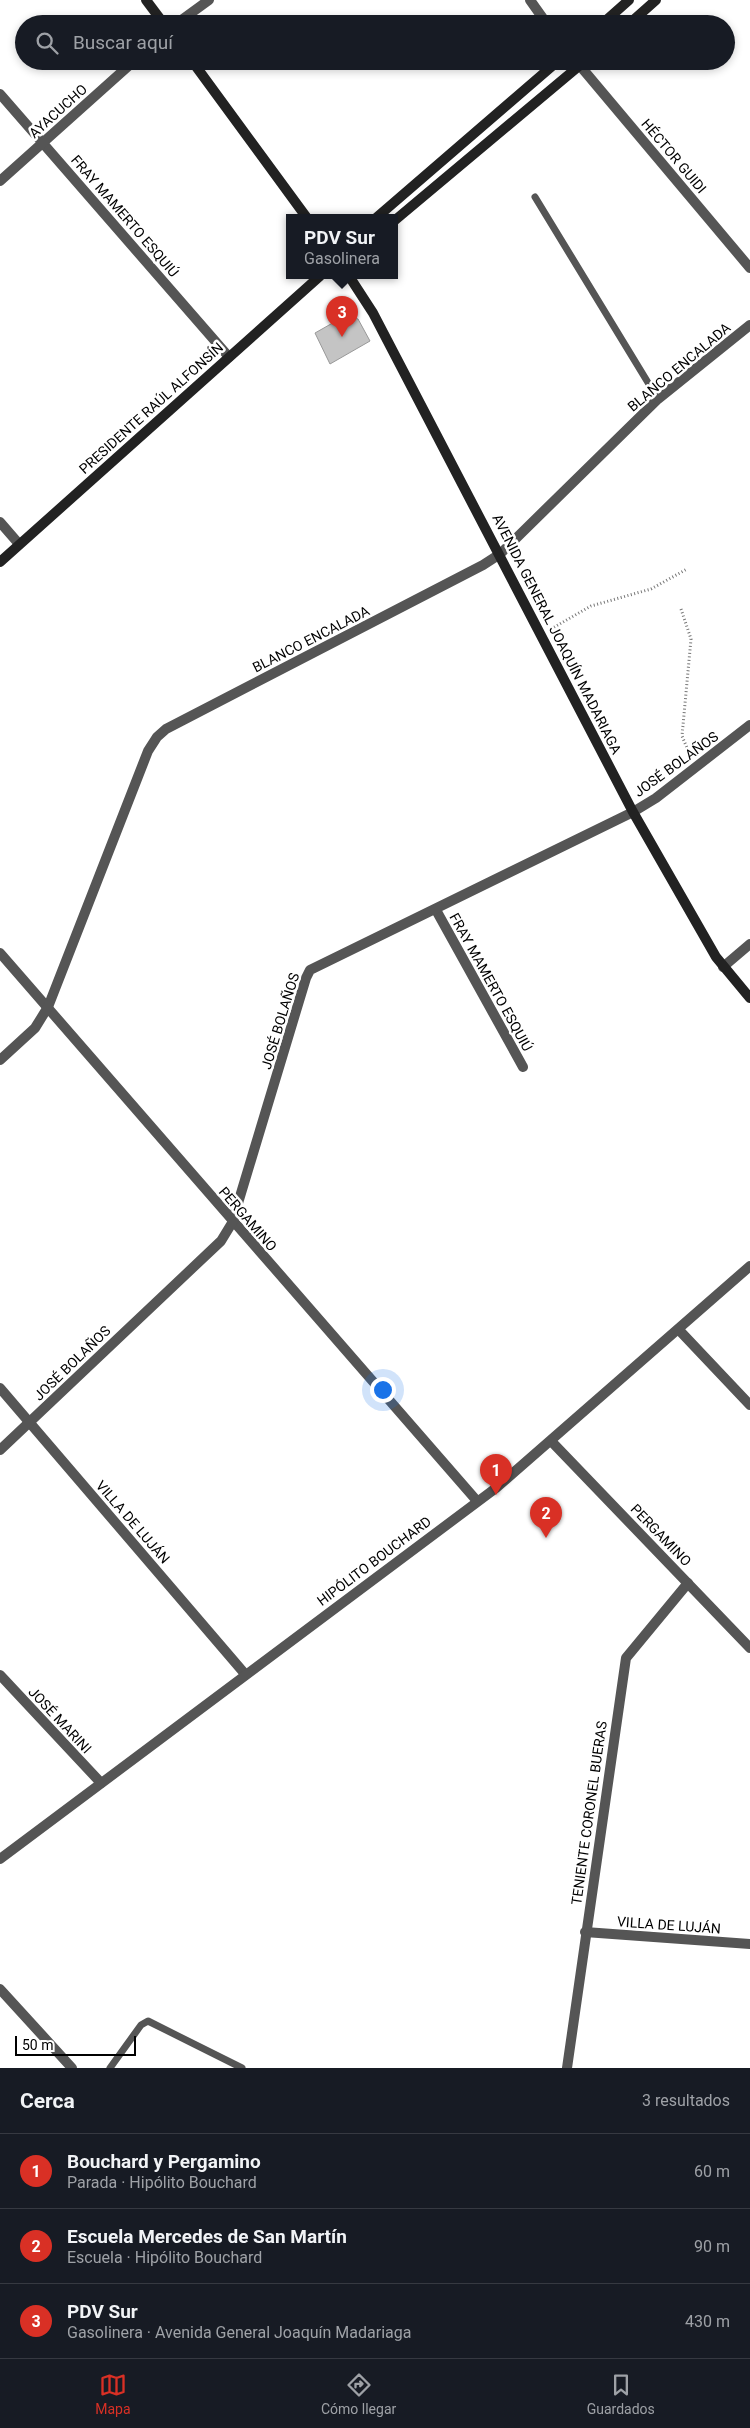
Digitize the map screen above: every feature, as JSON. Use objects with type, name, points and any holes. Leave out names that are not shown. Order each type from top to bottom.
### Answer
[{"type":"main road","points":[[146,0],[157,15]]},
{"type":"main road","points":[[612,15],[629,0]]},
{"type":"main road","points":[[639,15],[656,0]]},
{"type":"main road","points":[[199,70],[304,214]]},
{"type":"main road","points":[[381,214],[548,70]]},
{"type":"main road","points":[[398,217],[572,70]]},
{"type":"main road","name":"PRESIDENTE RAÚL ALFONSÍN","points":[[0,562],[317,279]]},
{"type":"main road","name":"AVENIDA GENERAL JOAQUÍN MADARIAGA","points":[[351,279],[373,313],[542,634],[633,812],[723,967],[750,998]]},
{"type":"street","points":[[188,15],[209,0]]},
{"type":"street","points":[[530,0],[541,15]]},
{"type":"street","name":"AYACUCHO","points":[[0,181],[124,70]]},
{"type":"street","name":"HÉCTOR GUIDI","points":[[586,70],[750,268]]},
{"type":"street","name":"FRAY MAMERTO ESQUIÚ","points":[[0,94],[229,357]]},
{"type":"street","name":"BLANCO ENCALADA","points":[[0,1060],[34,1028],[48,1007],[148,750],[157,737],[166,729],[474,570],[500,554],[658,399],[750,325]]},
{"type":"street","points":[[0,522],[19,544]]},
{"type":"street","name":"JOSÉ BOLAÑOS","points":[[0,1450],[221,1241],[232,1223],[310,970],[633,812],[656,798],[750,725]]},
{"type":"street","name":"FRAY MAMERTO ESQUIÚ","points":[[436,910],[523,1067]]},
{"type":"street","points":[[723,967],[750,944]]},
{"type":"street","name":"PERGAMINO","points":[[0,953],[232,1223],[477,1501]]},
{"type":"street","name":"HIPÓLITO BOUCHARD","points":[[0,1859],[477,1501],[552,1441],[750,1266]]},
{"type":"street","points":[[679,1330],[750,1405]]},
{"type":"street","name":"VILLA DE LUJÁN","points":[[0,1388],[245,1674]]},
{"type":"street","name":"PERGAMINO","points":[[552,1441],[750,1648]]},
{"type":"street","name":"TENIENTE CORONEL BUERAS","points":[[567,2068],[585,1932],[626,1658],[688,1583]]},
{"type":"street","name":"JOSÉ MARINI","points":[[0,1675],[101,1783]]},
{"type":"street","name":"VILLA DE LUJÁN","points":[[585,1932],[750,1944]]},
{"type":"street","points":[[0,1990],[72,2068]]},
{"type":"lane","points":[[535,197],[658,399]]},
{"type":"lane","points":[[110,2068],[141,2025],[148,2021],[242,2068]]},
{"type":"path","points":[[542,634],[591,606],[651,588],[687,569]]},
{"type":"path","points":[[681,609],[691,639],[682,736],[696,767]]},
{"type":"building","points":[[345,316],[358,319],[370,341],[330,364],[315,333]]},
{"type":"place","name":"PDV Sur","points":[[342,337]]},
{"type":"place","name":"Bouchard y Pergamino","points":[[496,1495]]},
{"type":"place","name":"Escuela Mercedes de San Martín","points":[[546,1538]]}]
